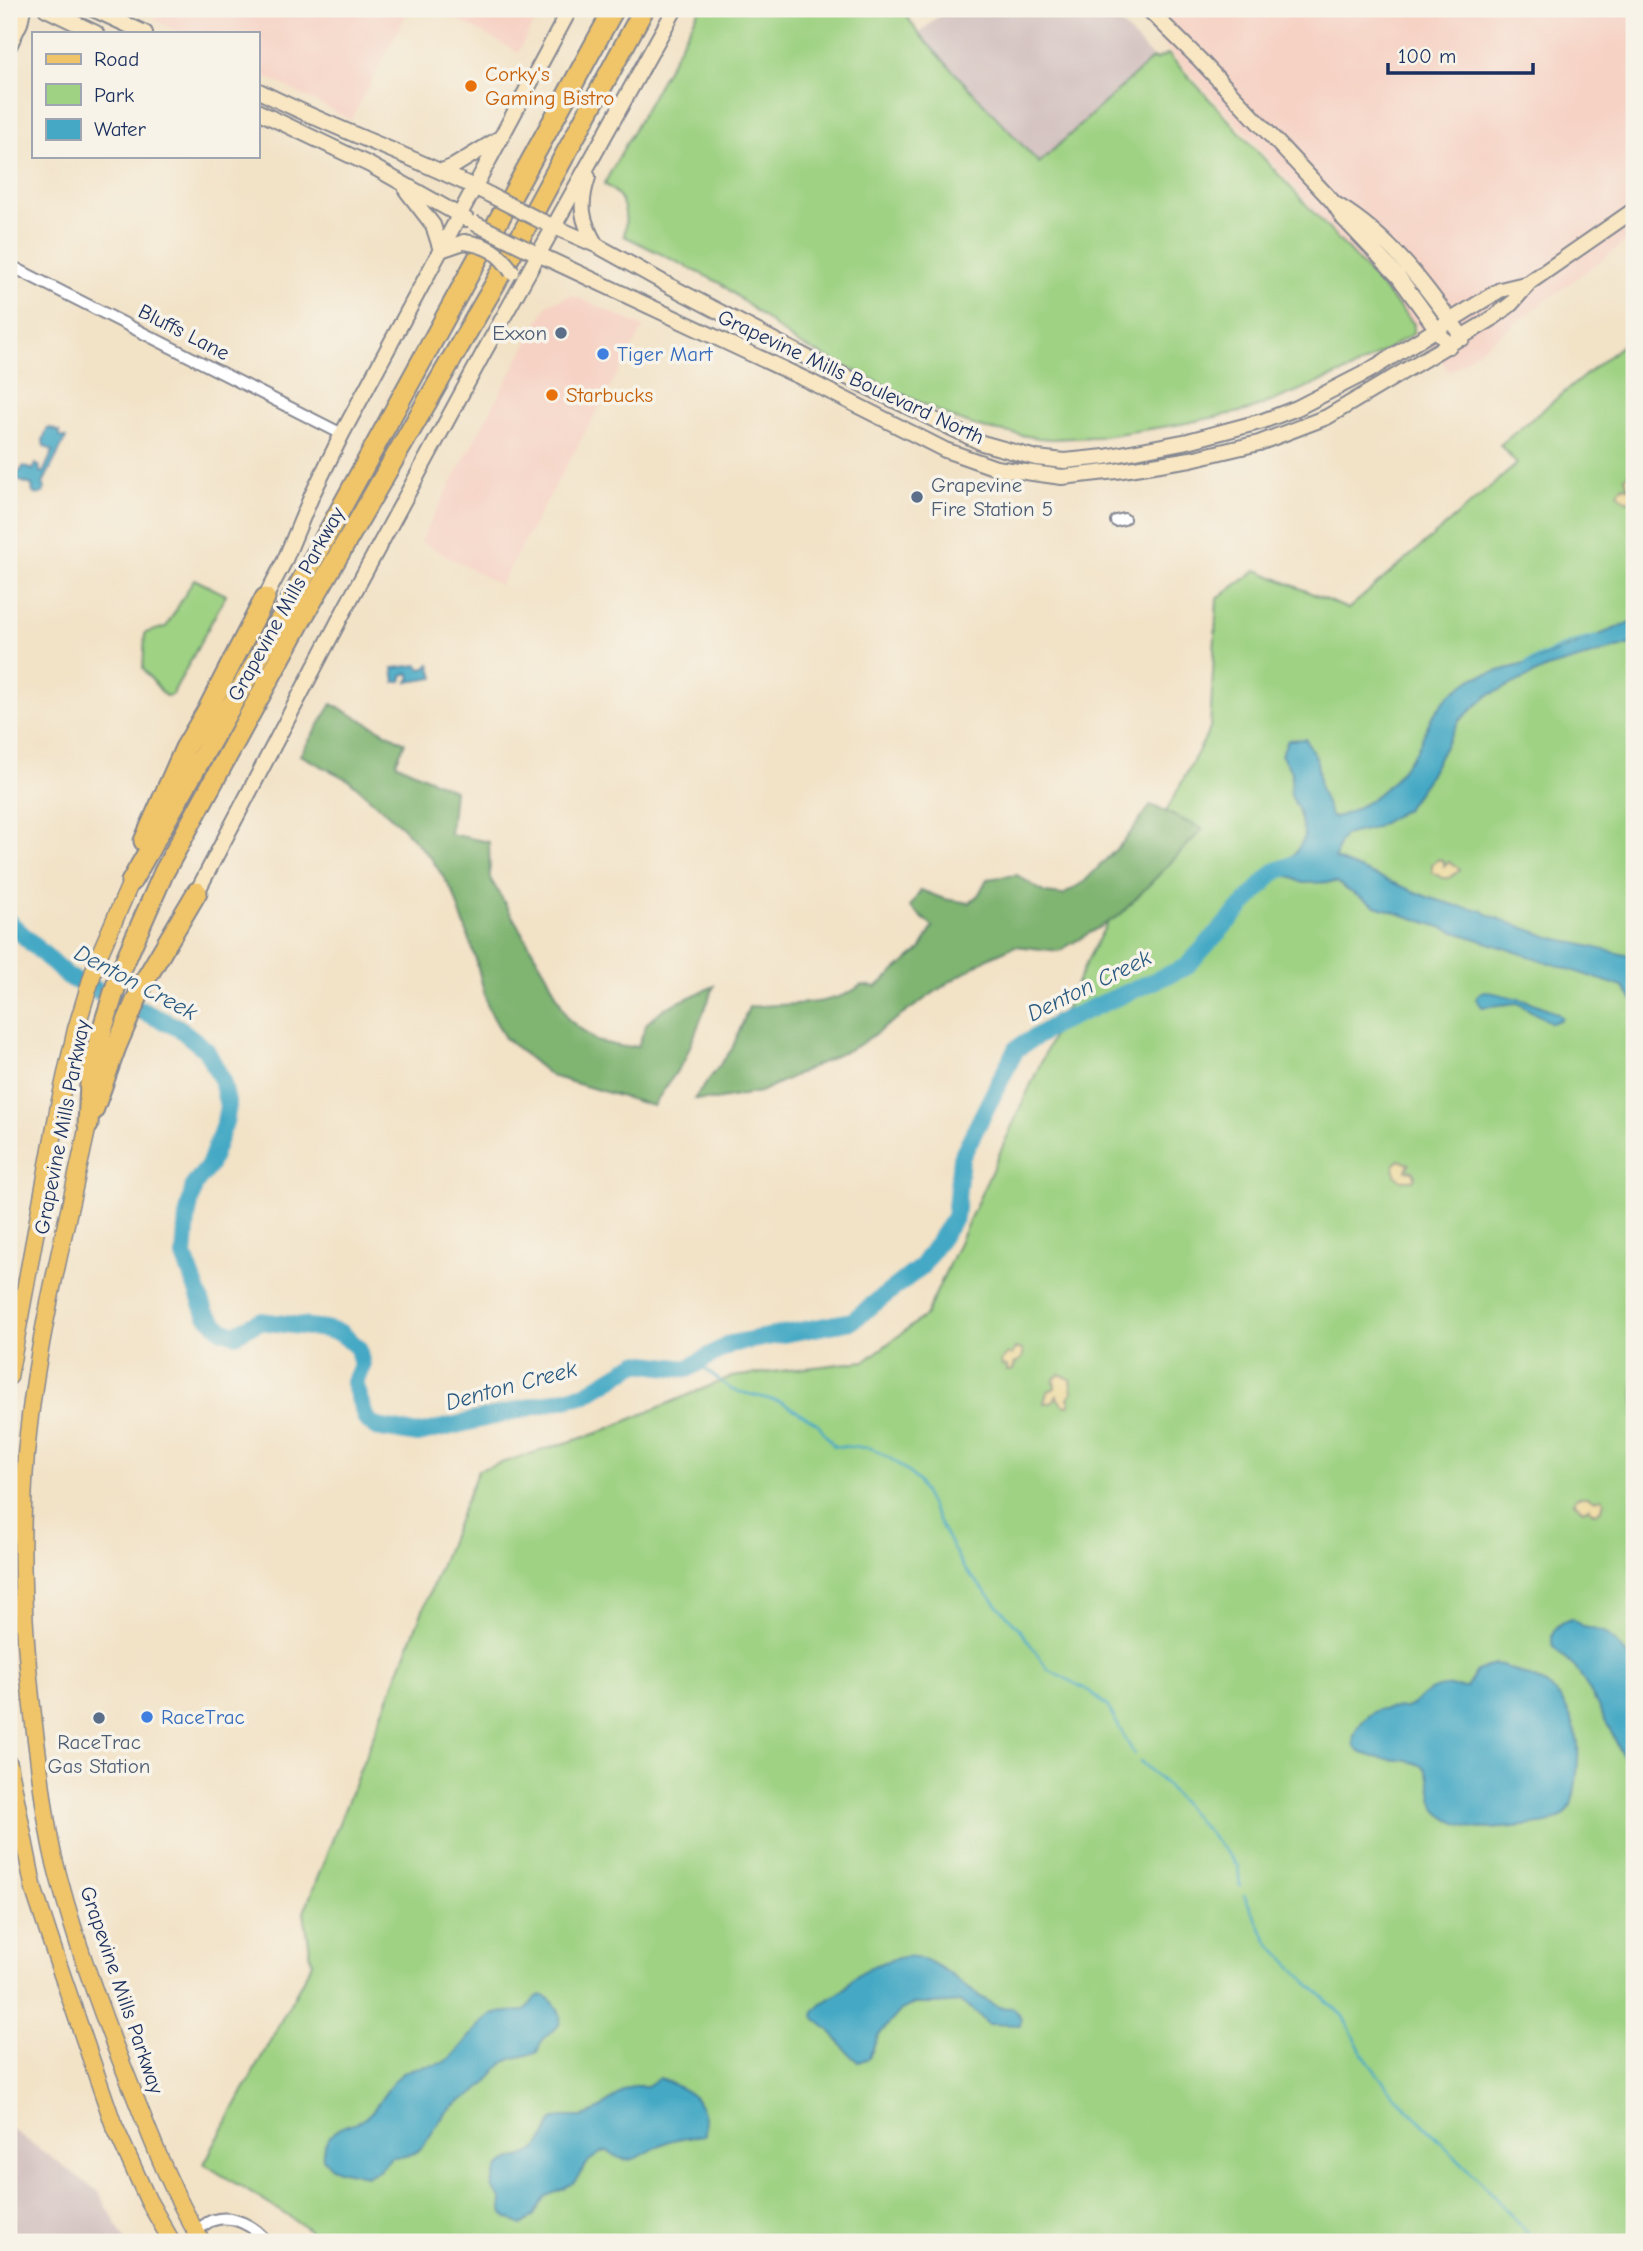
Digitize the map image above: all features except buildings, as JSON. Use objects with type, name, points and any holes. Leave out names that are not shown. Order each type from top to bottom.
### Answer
[{"type":"highway","name":"Grapevine Mills Parkway","points":[[131,882],[286,609],[614,9]]},
{"type":"highway","name":"Grapevine Mills Parkway","points":[[108,1043],[121,970],[170,860],[304,615],[495,284],[645,9]]},
{"type":"highway","points":[[131,882],[145,836],[170,781],[265,598]]},
{"type":"highway","points":[[88,1125],[104,1087],[108,1043],[197,892]]},
{"type":"main road","name":"Grapevine Mills Parkway","points":[[9,1377],[59,1105],[76,1029],[97,960],[131,882]]},
{"type":"main road","name":"Grapevine Mills Parkway","points":[[88,1125],[45,1322],[34,1395],[23,1507],[25,1624],[33,1717],[53,1856],[72,1927],[102,2015],[149,2132],[199,2237]]},
{"type":"main road","points":[[29,1262],[44,1269],[54,1284]]},
{"type":"main road","points":[[9,1765],[34,1890],[109,2111],[122,2145],[172,2242]]},
{"type":"main road","points":[[19,1816],[46,1810]]},
{"type":"main road","points":[[155,2211],[158,2242]]},
{"type":"street","points":[[9,46],[20,23],[23,9]]},
{"type":"street","points":[[46,9],[94,32]]},
{"type":"street","points":[[93,9],[143,32]]},
{"type":"street","name":"Grapevine Mills Parkway","points":[[265,598],[342,434],[570,9]]},
{"type":"street","points":[[197,892],[345,610],[675,9]]},
{"type":"street","points":[[1148,9],[1333,202],[1344,219],[1398,276],[1449,346]]},
{"type":"street","points":[[259,112],[263,93]]},
{"type":"street","name":"Grapevine Mills Boulevard North","points":[[263,93],[378,146],[442,171],[555,228],[597,245],[680,291],[954,430],[982,443],[1036,458],[1065,461],[1105,457],[1188,441],[1263,421],[1297,408],[1367,372],[1500,290],[1530,282]]},
{"type":"street","name":"Grapevine Mills Boulevard North","points":[[259,112],[370,165],[474,223],[809,381],[945,450],[996,468],[1062,477],[1191,459],[1259,443],[1327,417],[1462,338],[1511,304],[1530,282]]},
{"type":"street","points":[[442,171],[501,138]]},
{"type":"street","points":[[594,156],[584,188],[582,211],[585,226],[597,245]]},
{"type":"street","points":[[398,181],[433,225],[441,250],[464,242],[477,244],[501,256],[512,272],[515,298]]},
{"type":"street","points":[[1333,202],[1357,216],[1394,251],[1411,269],[1462,338]]},
{"type":"street","points":[[1530,282],[1634,210]]},
{"type":"street","name":"Bluffs Lane","points":[[9,265],[342,434]]},
{"type":"street","points":[[945,450],[954,430]]},
{"type":"street","points":[[199,2237],[209,2221],[217,2218],[245,2223],[260,2232],[267,2242]]},
{"type":"shaded area","points":[[159,9],[409,9],[351,120],[259,73],[259,32],[179,32],[154,20]]},
{"type":"shaded area","points":[[437,9],[542,9],[518,52]]},
{"type":"shaded area","points":[[946,9],[1107,9],[1153,58],[1039,164],[919,34]]},
{"type":"shaded area","points":[[1130,9],[1634,9],[1634,236],[1449,372],[1418,327],[1244,131]]},
{"type":"shaded area","points":[[572,295],[644,327],[500,585],[421,542],[548,304]]},
{"type":"shaded area","points":[[9,2127],[99,2192],[126,2242],[9,2242]]},
{"type":"green space","points":[[700,9],[902,9],[919,34],[1039,163],[1153,58],[1155,60],[1168,54],[1382,287],[1414,324],[1413,334],[1355,368],[1250,410],[1176,425],[1097,437],[1052,439],[982,428],[952,418],[795,342],[720,283],[624,236],[626,220],[621,199],[604,184]]},
{"type":"green space","points":[[1634,335],[1634,2242],[323,2242],[304,2226],[204,2164],[312,1963],[304,1912],[478,1470],[598,1433],[731,1377],[865,1361],[926,1315],[1087,961],[1210,729],[1217,599],[1257,570],[1348,609],[1517,464],[1500,445]]},
{"type":"green space","points":[[194,579],[226,595],[172,695],[165,696],[143,669],[145,633],[166,627]]},
{"type":"green space","points":[[332,704],[405,743],[397,764],[454,790],[450,834],[489,842],[490,878],[547,975],[568,1019],[596,1041],[624,1047],[638,1046],[647,1023],[663,1009],[714,986],[685,1059],[653,1106],[551,1076],[505,1038],[488,1008],[475,956],[453,892],[431,858],[398,823],[349,780],[300,755]]},
{"type":"green space","points":[[1151,805],[1203,829],[1120,915],[1059,951],[1015,946],[990,957],[859,1045],[760,1092],[715,1100],[694,1099],[732,1049],[749,1007],[823,1001],[837,998],[861,985],[876,987],[920,950],[933,927],[910,907],[921,890],[944,899],[970,903],[979,894],[987,879],[1017,875],[1045,893],[1063,895],[1085,881],[1125,840]]},
{"type":"sand","points":[[1630,473],[1634,474],[1634,497],[1628,501],[1618,492],[1623,486],[1628,488],[1625,477]]},
{"type":"sand","points":[[1439,859],[1444,862],[1444,866],[1449,862],[1459,868],[1459,871],[1449,878],[1442,878],[1432,872],[1432,864]]},
{"type":"sand","points":[[1399,1160],[1409,1164],[1406,1170],[1413,1171],[1413,1180],[1401,1180],[1395,1175],[1394,1164]]},
{"type":"sand","points":[[1015,1348],[1022,1350],[1023,1356],[1015,1363],[1013,1370],[1007,1371],[1007,1366],[1002,1366],[1001,1361],[1008,1354],[1012,1355]]},
{"type":"sand","points":[[1060,1374],[1070,1379],[1070,1403],[1068,1406],[1064,1405],[1057,1396],[1050,1403],[1044,1403],[1047,1392],[1055,1388],[1054,1379]]},
{"type":"sand","points":[[1577,1497],[1593,1500],[1602,1498],[1602,1509],[1596,1513],[1589,1507],[1583,1510],[1574,1502]]},
{"type":"water","points":[[50,428],[60,432],[60,437],[66,438],[45,479],[43,493],[37,495],[33,493],[32,485],[14,479],[24,466],[33,470],[36,464],[43,473],[53,451],[44,446],[43,440]]},
{"type":"water","points":[[1634,621],[1634,643],[1547,668],[1487,696],[1459,721],[1426,781],[1406,809],[1374,828],[1344,835],[1335,859],[1430,898],[1481,910],[1550,937],[1634,957],[1634,1001],[1623,987],[1376,906],[1337,882],[1303,883],[1286,875],[1286,862],[1305,837],[1298,809],[1290,794],[1292,772],[1281,755],[1288,740],[1306,739],[1317,760],[1320,788],[1333,818],[1368,802],[1393,781],[1417,750],[1431,718],[1449,695],[1473,678],[1528,663]]},
{"type":"water","points":[[430,664],[434,678],[408,682],[411,677],[409,673],[402,675],[402,681],[395,682],[393,668],[418,665],[421,669]]},
{"type":"water","points":[[1485,991],[1536,1004],[1562,1017],[1552,1023],[1517,1003],[1482,1007],[1476,999]]},
{"type":"water","points":[[1572,1619],[1585,1627],[1606,1633],[1634,1662],[1634,1774],[1584,1681],[1553,1645],[1555,1629]]},
{"type":"water","points":[[1494,1664],[1502,1665],[1550,1688],[1565,1706],[1575,1729],[1578,1745],[1575,1790],[1567,1812],[1552,1821],[1490,1829],[1460,1825],[1436,1809],[1428,1775],[1422,1766],[1360,1752],[1353,1742],[1357,1729],[1377,1710],[1408,1707],[1430,1691],[1440,1688],[1466,1688],[1477,1671]]},
{"type":"water","points":[[910,1956],[934,1964],[997,2006],[1013,2008],[1021,2018],[1020,2025],[988,2024],[960,2002],[914,2004],[901,2010],[878,2036],[869,2058],[858,2062],[813,2014],[866,1970]]},
{"type":"water","points":[[541,1995],[553,2003],[559,2012],[560,2021],[557,2028],[548,2034],[537,2052],[505,2062],[483,2086],[451,2108],[419,2149],[403,2157],[391,2157],[379,2171],[366,2176],[338,2170],[323,2158],[325,2145],[333,2133],[366,2117],[402,2074],[414,2068],[446,2061],[486,2019],[500,2013],[525,2011],[535,1998]]},
{"type":"water","points":[[660,2078],[695,2098],[703,2113],[705,2135],[671,2140],[631,2159],[616,2157],[608,2151],[602,2152],[589,2161],[575,2181],[546,2196],[534,2215],[522,2225],[503,2214],[502,2200],[492,2187],[498,2168],[508,2160],[536,2149],[553,2120],[594,2113],[624,2090],[634,2086],[647,2086]]},
{"type":"waterway","points":[[1526,663],[1572,642],[1598,636]]},
{"type":"waterway","name":"Denton Creek","points":[[9,922],[68,977],[179,1028],[206,1050],[222,1080],[228,1106],[225,1122],[209,1166],[194,1185],[187,1217],[184,1256],[206,1314],[222,1330],[235,1334],[260,1321],[341,1333],[358,1348],[362,1366],[354,1383],[366,1419],[376,1427],[418,1434],[586,1394],[637,1363],[687,1369],[730,1344],[852,1321],[921,1267],[955,1217],[961,1158],[1016,1049],[1060,1022],[1186,967],[1274,872],[1306,860]]},
{"type":"waterway","points":[[697,1363],[732,1390],[782,1402],[818,1424],[834,1446],[871,1448],[896,1462],[917,1480],[963,1567],[1020,1630],[1048,1669],[1089,1691],[1108,1707],[1134,1754]]},
{"type":"waterway","points":[[1140,1761],[1165,1784],[1238,1866],[1240,1886]]},
{"type":"waterway","points":[[1244,1895],[1268,1942],[1343,2016],[1363,2055],[1392,2093],[1536,2242]]},
{"type":"place","name":"Corky's Gaming Bistro","points":[[471,86]]},
{"type":"place","name":"Exxon","points":[[561,333]]},
{"type":"place","name":"Tiger Mart","points":[[603,354]]},
{"type":"place","name":"Starbucks","points":[[552,395]]},
{"type":"place","name":"Grapevine Fire Station 5","points":[[917,497]]},
{"type":"place","name":"RaceTrac","points":[[147,1717]]},
{"type":"place","name":"RaceTrac Gas Station","points":[[99,1718]]}]
